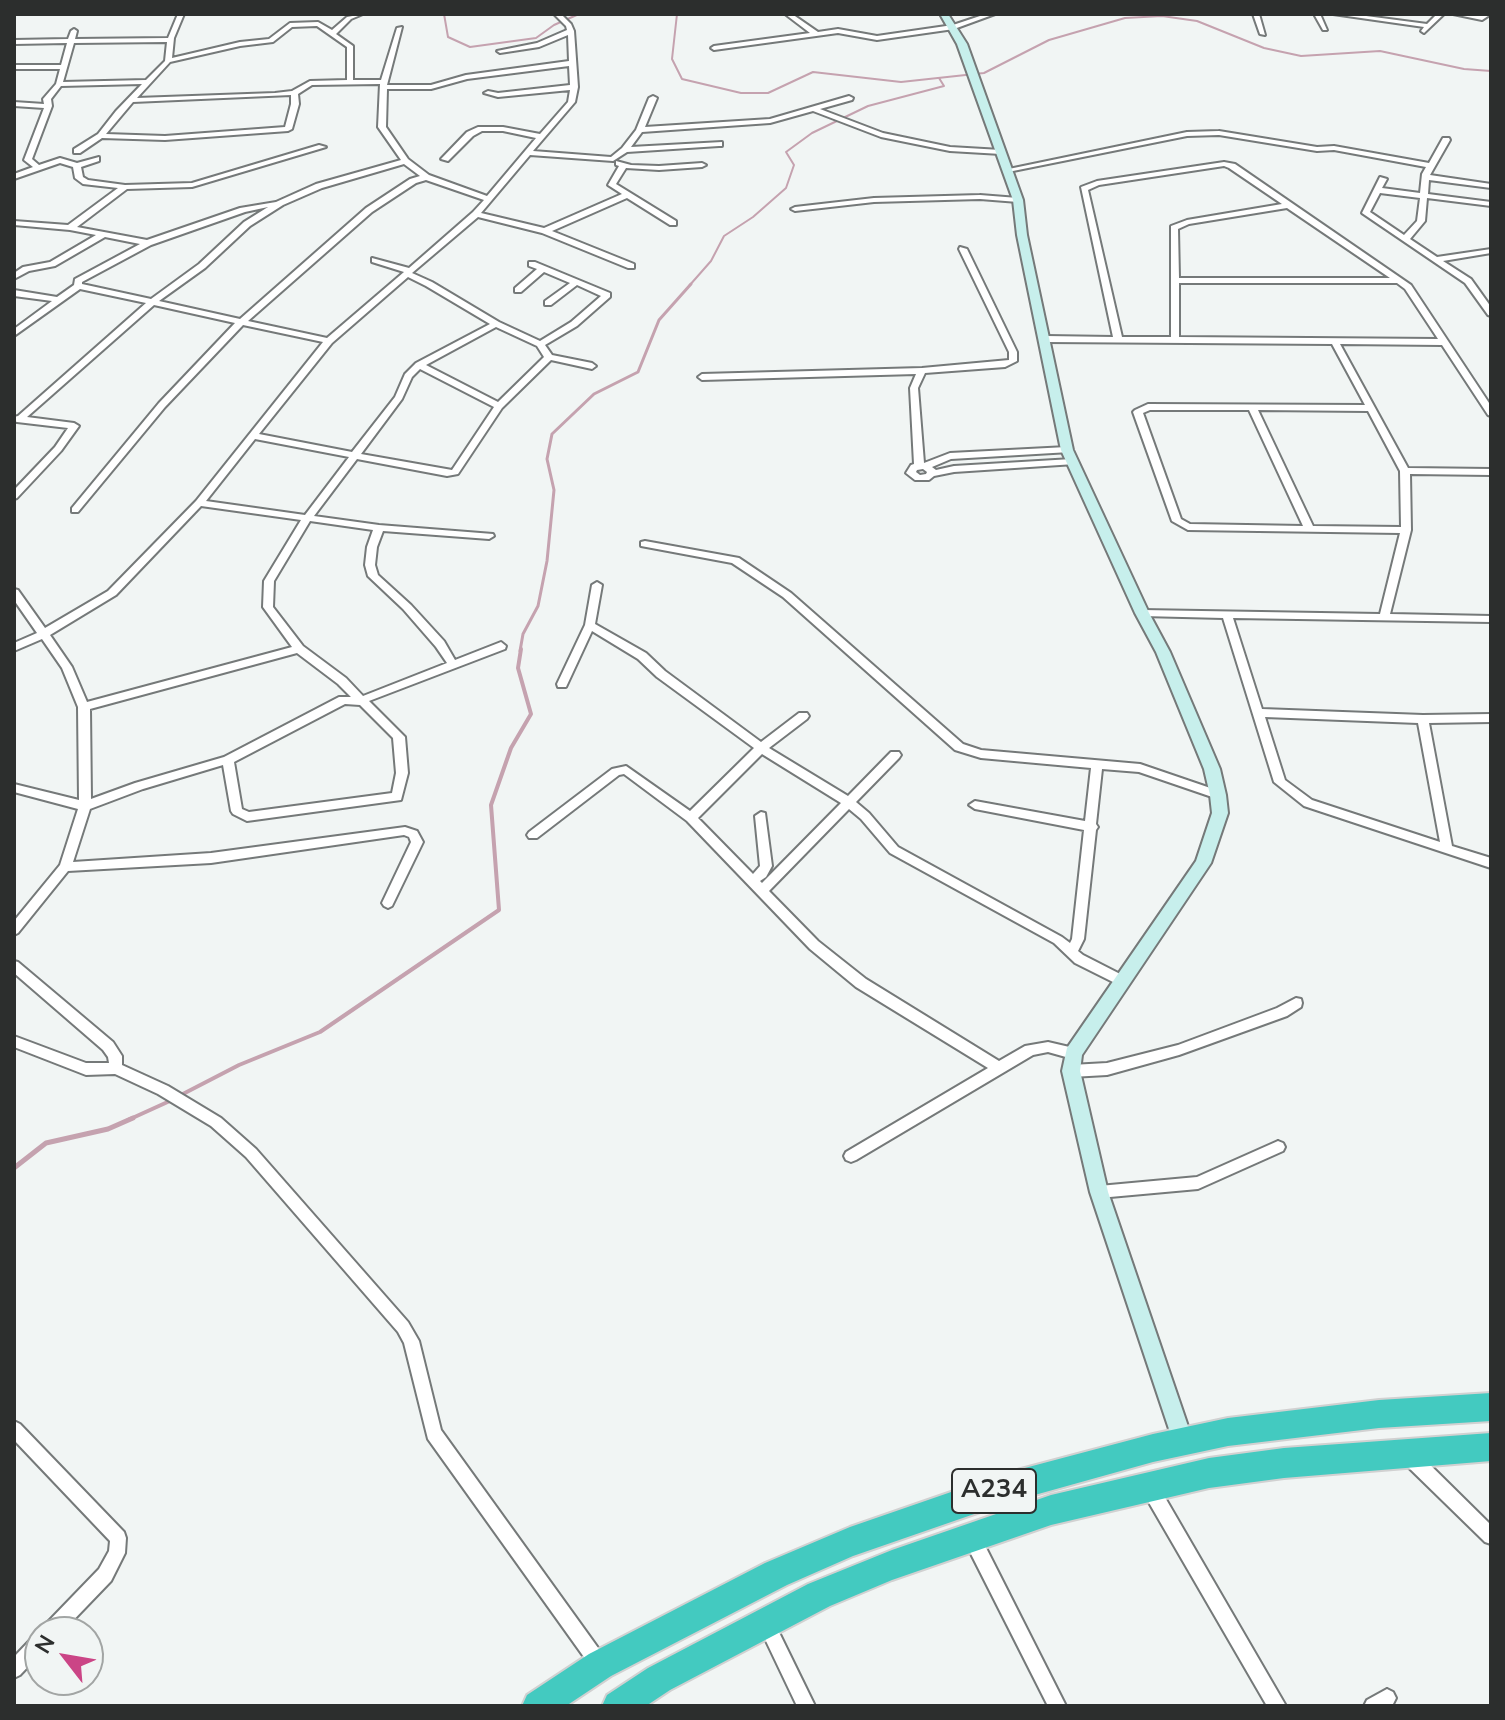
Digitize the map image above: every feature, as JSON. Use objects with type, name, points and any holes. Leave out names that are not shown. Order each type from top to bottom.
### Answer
[{"type":"highway","name":"A234","points":[[538,1706],[600,1665],[776,1574],[850,1542],[1006,1488],[1183,1441],[1379,1414],[1491,1407]]},
{"type":"highway","name":"A234","points":[[618,1706],[659,1679],[819,1595],[971,1536],[1051,1510],[1148,1485],[1284,1463],[1491,1447]]},
{"type":"street","points":[[168,61],[171,40],[181,14]]},
{"type":"street","points":[[333,33],[349,18],[360,14]]},
{"type":"street","points":[[14,647],[42,635],[112,593],[199,503],[329,341],[476,214],[571,102],[574,87],[571,31],[557,14]]},
{"type":"street","points":[[788,14],[818,35]]},
{"type":"street","points":[[944,14],[954,27],[1018,200],[1022,235],[1069,456],[1163,652],[1206,754],[1218,795],[1220,813],[1203,863],[1073,1053],[1071,1071],[1099,1192],[1183,1441]]},
{"type":"street","points":[[714,48],[838,31],[877,38],[954,27],[992,14]]},
{"type":"street","points":[[1256,14],[1263,34]]},
{"type":"street","points":[[1317,14],[1325,29]]},
{"type":"street","points":[[1336,14],[1429,26]]},
{"type":"street","points":[[1422,34],[1441,14]]},
{"type":"street","points":[[1456,14],[1482,18],[1488,14]]},
{"type":"street","points":[[77,151],[101,136],[168,61],[240,44],[271,41],[290,25],[318,24],[350,46],[350,82]]},
{"type":"street","points":[[400,28],[384,84],[382,127],[405,161],[426,177],[488,199]]},
{"type":"street","points":[[38,168],[28,160],[48,106],[47,99],[59,84],[74,31]]},
{"type":"street","points":[[500,51],[539,45],[571,31]]},
{"type":"street","points":[[15,41],[171,40]]},
{"type":"street","points":[[466,62],[466,77]]},
{"type":"street","points":[[132,100],[294,93],[310,83],[431,87],[466,77],[573,63]]},
{"type":"street","points":[[14,67],[64,67]]},
{"type":"street","points":[[59,84],[147,82]]},
{"type":"street","points":[[488,93],[498,95],[574,87]]},
{"type":"street","points":[[101,136],[165,138],[288,129],[295,104],[294,93]]},
{"type":"street","points":[[613,159],[625,150],[640,130],[653,98]]},
{"type":"street","points":[[640,130],[770,121],[849,98]]},
{"type":"street","points":[[14,104],[48,106]]},
{"type":"street","points":[[812,108],[864,130],[938,148],[1001,152]]},
{"type":"street","points":[[445,159],[470,134],[481,129],[503,129],[541,137]]},
{"type":"street","points":[[1008,170],[1177,136],[1219,133],[1317,149],[1334,148],[1431,166]]},
{"type":"street","points":[[1405,239],[1421,221],[1426,177],[1446,140]]},
{"type":"street","points":[[625,150],[719,144]]},
{"type":"street","points":[[77,166],[81,181],[125,187],[192,185],[322,147]]},
{"type":"street","points":[[527,153],[613,159],[623,166],[702,165]]},
{"type":"street","points":[[14,177],[60,160],[77,166],[96,159]]},
{"type":"street","points":[[18,419],[150,304],[202,266],[247,224],[280,203],[319,186],[405,161]]},
{"type":"street","points":[[1118,340],[1084,194],[1088,186],[1224,164],[1408,287],[1491,413]]},
{"type":"street","points":[[623,166],[612,185],[673,223]]},
{"type":"street","points":[[75,510],[162,405],[240,323],[369,210],[413,181],[426,177]]},
{"type":"street","points":[[1426,177],[1491,186]]},
{"type":"street","points":[[1383,179],[1366,213],[1468,281],[1491,313]]},
{"type":"street","points":[[70,228],[125,187]]},
{"type":"street","points":[[1377,190],[1491,204]]},
{"type":"street","points":[[545,231],[627,195]]},
{"type":"street","points":[[795,209],[874,200],[980,197],[1018,200]]},
{"type":"street","points":[[14,333],[78,286],[78,281],[148,243],[243,210],[280,203]]},
{"type":"street","points":[[1175,340],[1174,228],[1178,224],[1289,205]]},
{"type":"street","points":[[476,214],[545,231],[631,266]]},
{"type":"street","points":[[14,223],[70,228],[148,243]]},
{"type":"street","points":[[14,277],[26,269],[52,264],[104,234]]},
{"type":"street","points":[[702,377],[922,371],[1013,361],[1013,352],[963,249]]},
{"type":"street","points":[[1439,259],[1491,251]]},
{"type":"street","points":[[375,260],[408,273],[496,324],[540,344],[549,357],[592,366]]},
{"type":"street","points":[[532,264],[607,295],[574,324],[540,344]]},
{"type":"street","points":[[518,290],[542,269]]},
{"type":"street","points":[[1174,280],[1400,281]]},
{"type":"street","points":[[548,303],[576,282]]},
{"type":"street","points":[[78,286],[329,341]]},
{"type":"street","points":[[14,293],[59,300]]},
{"type":"street","points":[[228,760],[237,811],[247,817],[393,800],[397,797],[402,773],[399,737],[342,681],[299,649],[268,607],[269,581],[299,529],[399,397],[408,376],[419,365],[496,324]]},
{"type":"street","points":[[1046,339],[1445,342]]},
{"type":"street","points":[[1335,342],[1405,471],[1406,530],[1384,617]]},
{"type":"street","points":[[254,436],[455,472],[499,406],[549,357]]},
{"type":"street","points":[[419,365],[499,406]]},
{"type":"street","points":[[922,371],[914,388],[925,468],[954,469],[1069,456]]},
{"type":"street","points":[[1371,408],[1148,407],[1138,412],[1177,521],[1188,527],[1406,530]]},
{"type":"street","points":[[1253,409],[1309,528]]},
{"type":"street","points":[[14,496],[58,449],[74,426],[18,419]]},
{"type":"street","points":[[1405,471],[1491,472]]},
{"type":"street","points":[[199,503],[379,528],[489,536]]},
{"type":"street","points":[[379,528],[372,547],[370,565],[373,576],[415,616],[452,663]]},
{"type":"street","points":[[645,544],[735,560],[787,595],[959,747],[981,754],[1140,768],[1218,795]]},
{"type":"street","points":[[562,684],[590,625],[597,585]]},
{"type":"street","points":[[14,592],[67,667],[84,707],[85,806],[65,867],[14,930]]},
{"type":"street","points":[[1142,613],[1491,619]]},
{"type":"street","points":[[1227,615],[1280,782],[1308,803],[1491,863]]},
{"type":"street","points":[[590,625],[642,656],[661,674],[761,748],[847,801],[865,816],[894,850],[1058,940],[1079,959],[1121,981]]},
{"type":"street","points":[[14,788],[85,806],[139,786],[228,760],[343,700],[360,701],[501,646]]},
{"type":"street","points":[[84,707],[299,649]]},
{"type":"street","points":[[1258,713],[1423,719],[1491,718]]},
{"type":"street","points":[[691,818],[761,748],[803,716]]},
{"type":"street","points":[[1423,719],[1447,849]]},
{"type":"street","points":[[761,892],[895,755]]},
{"type":"street","points":[[1071,952],[1078,939],[1097,763]]},
{"type":"street","points":[[533,835],[616,772],[626,770],[691,818],[814,945],[861,983],[999,1068]]},
{"type":"street","points":[[975,805],[1092,827]]},
{"type":"street","points":[[751,881],[762,874],[766,866],[761,816]]},
{"type":"street","points":[[65,867],[211,858],[405,831],[413,834],[417,842],[388,903]]},
{"type":"street","points":[[14,966],[108,1046],[115,1056],[116,1068]]},
{"type":"street","points":[[1071,1071],[1107,1069],[1179,1050],[1282,1012],[1296,1003]]},
{"type":"street","points":[[14,1041],[86,1069],[116,1068],[163,1090],[216,1122],[251,1153],[403,1327],[411,1341],[434,1434],[600,1665]]},
{"type":"street","points":[[851,1156],[1030,1050],[1048,1047],[1073,1053]]},
{"type":"street","points":[[1099,1192],[1198,1183],[1278,1147]]},
{"type":"street","points":[[14,1429],[118,1538],[117,1553],[105,1575],[65,1616]]},
{"type":"street","points":[[1406,1454],[1491,1536]]},
{"type":"street","points":[[1148,1485],[1277,1706]]},
{"type":"street","points":[[971,1536],[1057,1706]]},
{"type":"street","points":[[765,1622],[806,1706]]},
{"type":"waterway","points":[[444,14],[448,37],[470,47],[536,38],[554,25],[579,14]]},
{"type":"waterway","points":[[677,14],[672,59],[682,79],[741,93],[768,93],[813,72],[901,82],[984,73],[1049,40],[1125,18],[1162,16],[1197,21],[1264,48],[1301,56],[1380,51],[1464,69],[1491,71]]},
{"type":"waterway","points":[[689,286],[711,261],[724,236],[753,217],[786,188],[794,165],[786,152],[812,133],[868,106],[944,86],[939,78]]},
{"type":"waterway","points":[[520,651],[523,634],[538,606],[547,561],[554,490],[547,459],[552,434],[594,394],[638,372],[659,320],[691,284]]},
{"type":"waterway","points":[[179,1096],[239,1065],[320,1032],[499,910],[491,805],[511,748],[531,714],[518,668],[521,649]]},
{"type":"waterway","points":[[128,1120],[172,1100]]},
{"type":"waterway","points":[[14,1168],[46,1143],[108,1129],[133,1118]]}]
